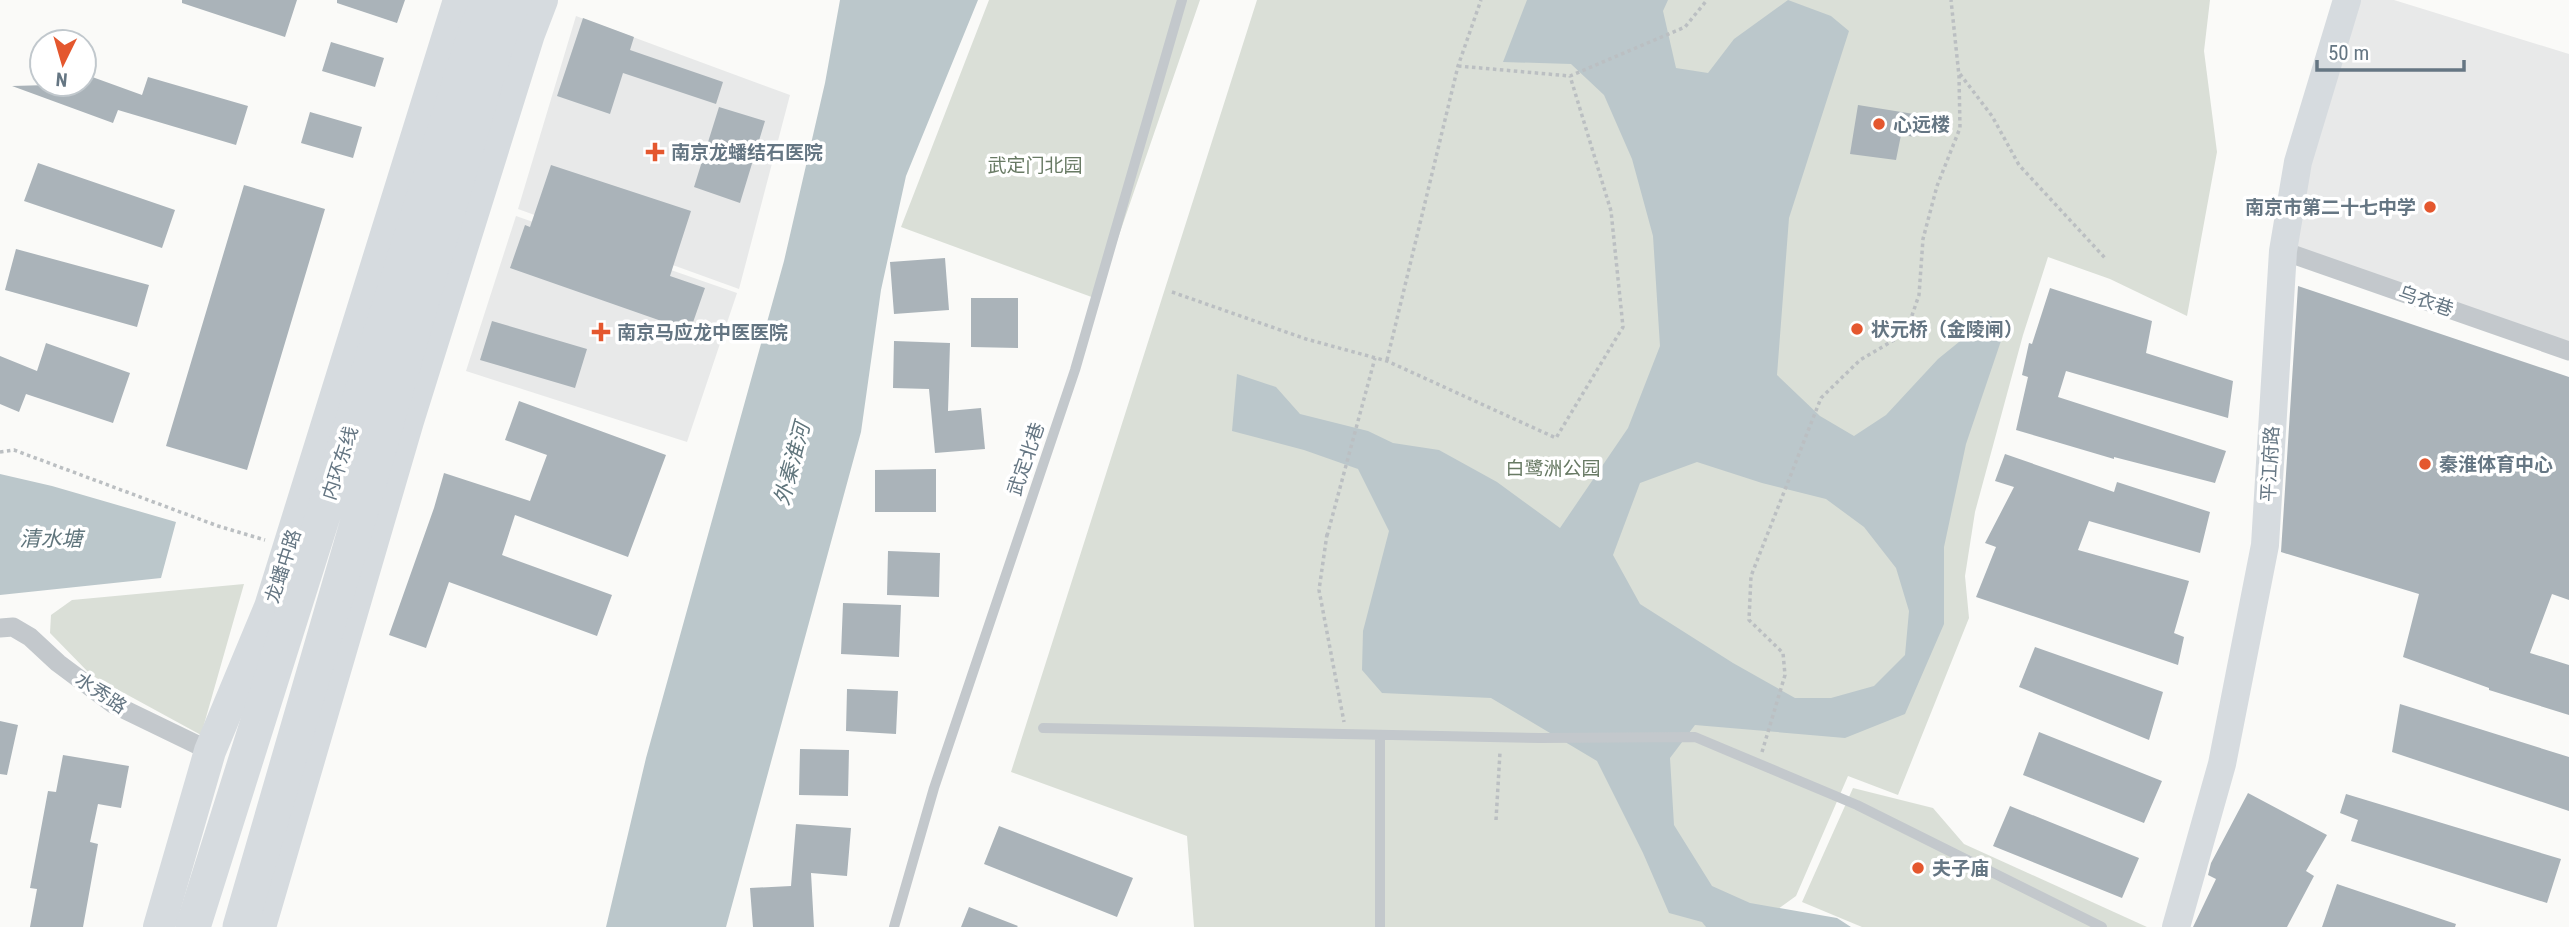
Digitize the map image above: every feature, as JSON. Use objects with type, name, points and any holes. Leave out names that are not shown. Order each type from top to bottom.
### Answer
[{"type":"highway","name":"内环东线","points":[[192,927],[477,29],[489,0]]},
{"type":"highway","name":"内环东线","points":[[240,927],[497,42],[514,0]]},
{"type":"main road","name":"龙蟠中路","points":[[159,927],[210,751],[270,607],[459,0]]},
{"type":"main road","points":[[260,927],[408,421],[525,46],[542,0]]},
{"type":"street","name":"平江府路","points":[[2176,927],[2222,764],[2265,545],[2283,251],[2298,162],[2347,0]]},
{"type":"street","name":"乌衣巷","points":[[2283,251],[2569,351]]},
{"type":"street","name":"水秀路","points":[[0,628],[13,627],[30,636],[58,663],[113,704],[210,751]]},
{"type":"lane","name":"武定北巷","points":[[894,927],[934,788],[1075,370],[1182,0]]},
{"type":"lane","points":[[1043,728],[1540,738],[1695,737],[1857,804],[2102,927]]},
{"type":"lane","points":[[1380,735],[1380,927]]},
{"type":"path","points":[[1387,361],[1458,66],[1480,0]]},
{"type":"path","points":[[1458,66],[1570,76],[1685,27],[1707,0]]},
{"type":"path","points":[[1766,740],[1785,675],[1783,653],[1749,620],[1751,576],[1821,398],[1860,360],[1906,333],[1919,295],[1923,239],[1930,212],[1937,186],[1960,128],[1959,73],[1951,0]]},
{"type":"path","points":[[1959,73],[1993,116],[2019,165],[2105,258]]},
{"type":"path","points":[[1172,292],[1306,339],[1387,361],[1556,438],[1623,327],[1611,211],[1570,76]]},
{"type":"path","points":[[1347,735],[1319,590],[1327,536],[1340,480],[1375,358]]},
{"type":"path","points":[[0,452],[14,450],[218,526],[289,547]]},
{"type":"path","points":[[1496,820],[1501,737]]},
{"type":"shaded area","name":"南京市第二十七中学","points":[[2347,0],[2394,0],[2569,54],[2569,351],[2283,251]]},
{"type":"shaded area","name":"南京龙蟠结石医院","points":[[576,16],[790,95],[739,289],[518,209]]},
{"type":"shaded area","name":"南京马应龙中医医院","points":[[516,216],[737,293],[687,442],[466,371]]},
{"type":"green space","name":"武定门北园","points":[[989,0],[1200,0],[1097,299],[901,227]]},
{"type":"green space","name":"白鹭洲公园","points":[[1257,0],[2210,0],[2204,51],[2217,152],[2187,316],[2110,279],[2048,257],[2023,335],[1975,512],[1965,576],[1969,618],[1898,795],[1848,776],[1796,896],[1753,927],[1194,927],[1187,836],[1011,772]]},
{"type":"green space","points":[[244,584],[201,735],[91,675],[50,633],[51,615],[72,600]]},
{"type":"green space","name":"夫子庙","points":[[1853,788],[1933,808],[1964,844],[2147,927],[1862,927],[1802,902]]},
{"type":"water","name":"外秦淮河","points":[[840,0],[978,0],[906,176],[881,290],[861,432],[726,927],[606,927],[646,758],[784,261],[825,83]]},
{"type":"water","points":[[1527,0],[1668,0],[1663,11],[1676,68],[1708,73],[1734,39],[1788,0],[1831,16],[1849,31],[1789,218],[1777,375],[1820,416],[1854,436],[1886,415],[1938,359],[1991,316],[2004,332],[1966,444],[1944,547],[1944,624],[1905,714],[1845,738],[1695,725],[1670,758],[1674,825],[1712,886],[1750,903],[1837,918],[1851,927],[1706,927],[1702,922],[1669,913],[1643,853],[1597,761],[1491,698],[1382,693],[1362,670],[1363,631],[1389,531],[1358,469],[1304,450],[1232,431],[1237,374],[1276,387],[1300,414],[1368,431],[1393,443],[1439,450],[1497,482],[1560,528],[1628,428],[1660,346],[1653,236],[1632,159],[1604,95],[1571,64],[1503,62]],"holes":[[[1697,462],[1762,483],[1826,499],[1864,527],[1896,568],[1909,611],[1905,655],[1874,686],[1831,698],[1795,698],[1733,663],[1640,604],[1613,555],[1640,483]]]},
{"type":"water","name":"清水塘","points":[[0,474],[52,486],[176,522],[161,578],[0,595]]},
{"type":"building","points":[[182,0],[297,0],[285,37],[182,3]]},
{"type":"building","points":[[337,0],[405,0],[397,23],[337,3]]},
{"type":"building","points":[[583,18],[634,37],[630,50],[723,82],[716,104],[623,73],[610,114],[557,96]]},
{"type":"building","points":[[331,42],[384,58],[375,87],[322,71]]},
{"type":"building","points":[[148,77],[248,106],[236,145],[118,110],[113,123],[45,98],[98,98],[98,79],[142,95]]},
{"type":"building","points":[[12,86],[28,86],[28,92]]},
{"type":"building","name":"心远楼","points":[[1858,105],[1920,115],[1916,137],[1901,135],[1896,160],[1850,154]]},
{"type":"building","points":[[719,107],[765,121],[740,203],[694,187]]},
{"type":"building","points":[[310,112],[362,127],[353,158],[301,143]]},
{"type":"building","points":[[38,163],[175,210],[162,248],[24,201]]},
{"type":"building","points":[[551,165],[691,211],[670,276],[705,288],[690,331],[510,268],[525,225],[530,227]]},
{"type":"building","points":[[244,185],[325,209],[247,470],[166,446]]},
{"type":"building","points":[[16,249],[149,285],[137,327],[5,290]]},
{"type":"building","points":[[945,258],[949,310],[894,314],[890,262]]},
{"type":"building","name":"秦淮体育中心","points":[[2298,286],[2569,377],[2569,600],[2552,594],[2530,653],[2569,665],[2569,715],[2489,690],[2403,657],[2419,594],[2281,552]]},
{"type":"building","points":[[2050,288],[2152,321],[2146,353],[2233,381],[2228,418],[2066,371],[2058,397],[2226,451],[2215,483],[2114,459],[2016,430],[2028,377],[2022,375],[2029,343],[2032,344]]},
{"type":"building","points":[[971,298],[1018,298],[1018,348],[971,347]]},
{"type":"building","points":[[492,321],[587,349],[575,388],[480,360]]},
{"type":"building","points":[[894,341],[950,343],[948,411],[981,408],[985,449],[935,453],[929,389],[893,388]]},
{"type":"building","points":[[46,343],[130,373],[113,423],[26,394],[19,412],[0,404],[0,356],[37,371]]},
{"type":"building","points":[[519,401],[666,455],[628,557],[515,515],[502,555],[612,595],[597,636],[449,582],[426,648],[389,635],[444,473],[530,501],[547,455],[505,440]]},
{"type":"building","points":[[2005,454],[2114,492],[2117,482],[2210,512],[2200,553],[2089,521],[2078,550],[2189,581],[2174,633],[2184,637],[2178,665],[1976,597],[1996,547],[1985,543],[2014,487],[1995,481]]},
{"type":"building","points":[[936,469],[936,512],[875,512],[875,470]]},
{"type":"building","points":[[888,551],[940,553],[939,597],[887,595]]},
{"type":"building","points":[[843,603],[901,605],[899,657],[841,654]]},
{"type":"building","points":[[2035,647],[2163,692],[2149,740],[2019,687]]},
{"type":"building","points":[[847,689],[898,691],[896,734],[846,731]]},
{"type":"building","points":[[2400,704],[2569,757],[2569,811],[2392,752]]},
{"type":"building","points":[[0,721],[18,725],[7,775],[0,774]]},
{"type":"building","points":[[2039,732],[2162,781],[2144,823],[2023,775]]},
{"type":"building","points":[[800,749],[849,750],[848,796],[799,795]]},
{"type":"building","points":[[63,755],[129,766],[121,808],[98,804],[90,842],[98,844],[83,927],[30,927],[37,889],[30,888],[48,791],[56,792]]},
{"type":"building","points":[[2248,793],[2327,835],[2306,871],[2314,876],[2287,927],[2193,927],[2216,879],[2208,875],[2211,863]]},
{"type":"building","points":[[2346,794],[2561,859],[2547,903],[2351,841],[2358,820],[2340,813]]},
{"type":"building","points":[[2010,806],[2139,858],[2122,898],[1993,846]]},
{"type":"building","points":[[796,824],[851,828],[847,876],[811,873],[814,927],[753,927],[750,888],[791,886]]},
{"type":"building","points":[[999,826],[1133,878],[1117,917],[984,864]]},
{"type":"building","points":[[2337,884],[2456,924],[2455,927],[2322,927]]},
{"type":"building","points":[[969,907],[1018,926],[961,927]]},
{"type":"place","name":"心远楼","points":[[1879,124]]},
{"type":"place","name":"南京龙蟠结石医院","points":[[655,152]]},
{"type":"place","name":"南京市第二十七中学","points":[[2430,207]]},
{"type":"place","name":"状元桥（金陵闸）","points":[[1857,329]]},
{"type":"place","name":"南京马应龙中医医院","points":[[601,332]]},
{"type":"place","name":"秦淮体育中心","points":[[2425,464]]},
{"type":"place","name":"夫子庙","points":[[1918,868]]}]
